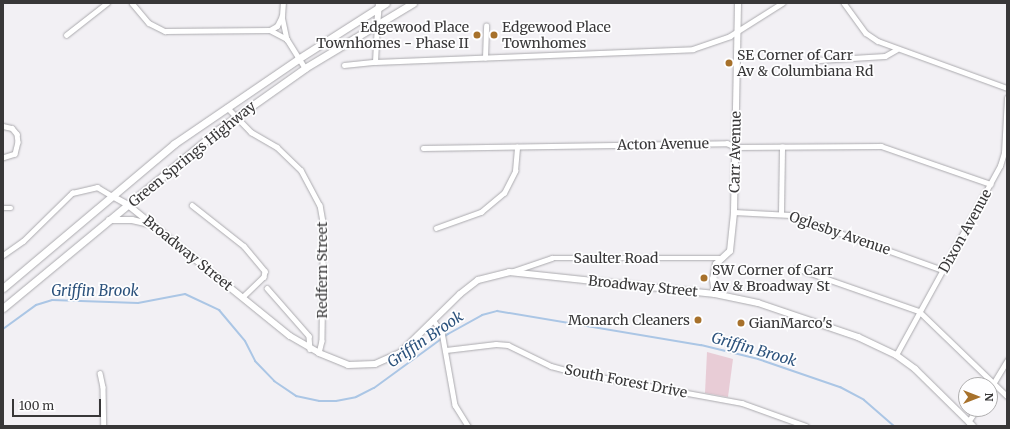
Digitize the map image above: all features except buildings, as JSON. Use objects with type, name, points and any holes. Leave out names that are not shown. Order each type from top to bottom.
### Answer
[{"type":"main road","name":"Green Springs Highway","points":[[3,288],[174,144],[298,59],[378,6],[386,3]]},
{"type":"main road","name":"Green Springs Highway","points":[[3,308],[128,205],[177,162],[236,116],[304,68],[377,26],[412,3]]},
{"type":"street","points":[[66,35],[107,3]]},
{"type":"street","points":[[132,3],[149,23],[164,31],[270,30],[287,39]]},
{"type":"street","points":[[283,3],[282,16],[287,39],[304,68]]},
{"type":"street","name":"Carr Avenue","points":[[715,294],[713,279],[716,264],[725,258],[730,251],[734,212],[738,3]]},
{"type":"street","points":[[344,65],[375,62],[692,49],[706,46],[738,31],[782,3]]},
{"type":"street","points":[[847,4],[866,33],[896,50],[1007,88]]},
{"type":"street","points":[[375,62],[378,6]]},
{"type":"street","points":[[270,30],[277,26],[282,16]]},
{"type":"street","points":[[485,58],[486,26]]},
{"type":"street","points":[[819,60],[885,56],[896,50]]},
{"type":"street","name":"Dixon Avenue","points":[[896,355],[991,184],[1004,153],[1007,98]]},
{"type":"street","name":"Redfern Street","points":[[227,107],[251,132],[277,147],[301,170],[320,205],[323,222],[323,281],[322,341],[318,353]]},
{"type":"street","points":[[3,126],[12,128],[17,134],[18,142],[15,154],[3,158]]},
{"type":"street","name":"Acton Avenue","points":[[423,148],[729,143],[735,147],[881,146],[991,184]]},
{"type":"street","points":[[436,228],[481,212],[504,193],[515,171],[517,147]]},
{"type":"street","points":[[781,213],[782,147]]},
{"type":"street","points":[[3,255],[23,241],[72,193],[97,187],[112,196]]},
{"type":"street","name":"Broadway Street","points":[[112,196],[128,205],[290,336],[310,349],[348,365],[374,364],[400,353],[460,294],[478,280],[509,272],[715,294],[758,303],[858,337],[896,355],[915,369],[971,424]]},
{"type":"street","name":"Broadway Street","points":[[192,205],[244,246],[265,271],[264,276],[243,297]]},
{"type":"street","points":[[3,208],[11,208]]},
{"type":"street","name":"Oglesby Avenue","points":[[734,212],[781,213],[943,270]]},
{"type":"street","points":[[109,220],[132,220],[151,224]]},
{"type":"street","name":"Saulter Road","points":[[509,272],[552,258],[725,258]]},
{"type":"street","points":[[796,268],[919,312],[988,377]]},
{"type":"street","points":[[267,288],[309,336],[310,349]]},
{"type":"street","points":[[434,321],[442,332],[456,406],[468,426]]},
{"type":"street","name":"South Forest Drive","points":[[446,350],[496,344],[508,345],[551,366],[574,372],[742,403],[806,426]]},
{"type":"street","points":[[998,377],[1007,363]]},
{"type":"street","points":[[100,373],[103,387],[104,426]]},
{"type":"street","points":[[998,387],[1007,396]]},
{"type":"shaded area","points":[[707,352],[733,359],[728,397],[705,393]]},
{"type":"waterway","name":"Griffin Brook","points":[[3,329],[36,305],[52,300],[138,303],[185,294],[219,310],[245,341],[255,361],[274,381],[296,396],[319,401],[336,401],[356,397],[374,388],[448,334],[482,315],[497,311],[701,345],[758,359],[840,387],[864,400],[894,426]]},
{"type":"place","name":"Edgewood Place Townhomes - Phase II","points":[[477,35]]},
{"type":"place","name":"Edgewood Place Townhomes","points":[[494,35]]},
{"type":"place","name":"SE Corner of Carr Av & Columbiana Rd","points":[[729,63]]},
{"type":"place","name":"SW Corner of Carr Av & Broadway St","points":[[704,278]]},
{"type":"place","name":"Monarch Cleaners","points":[[698,320]]},
{"type":"place","name":"GianMarco's","points":[[741,323]]}]
